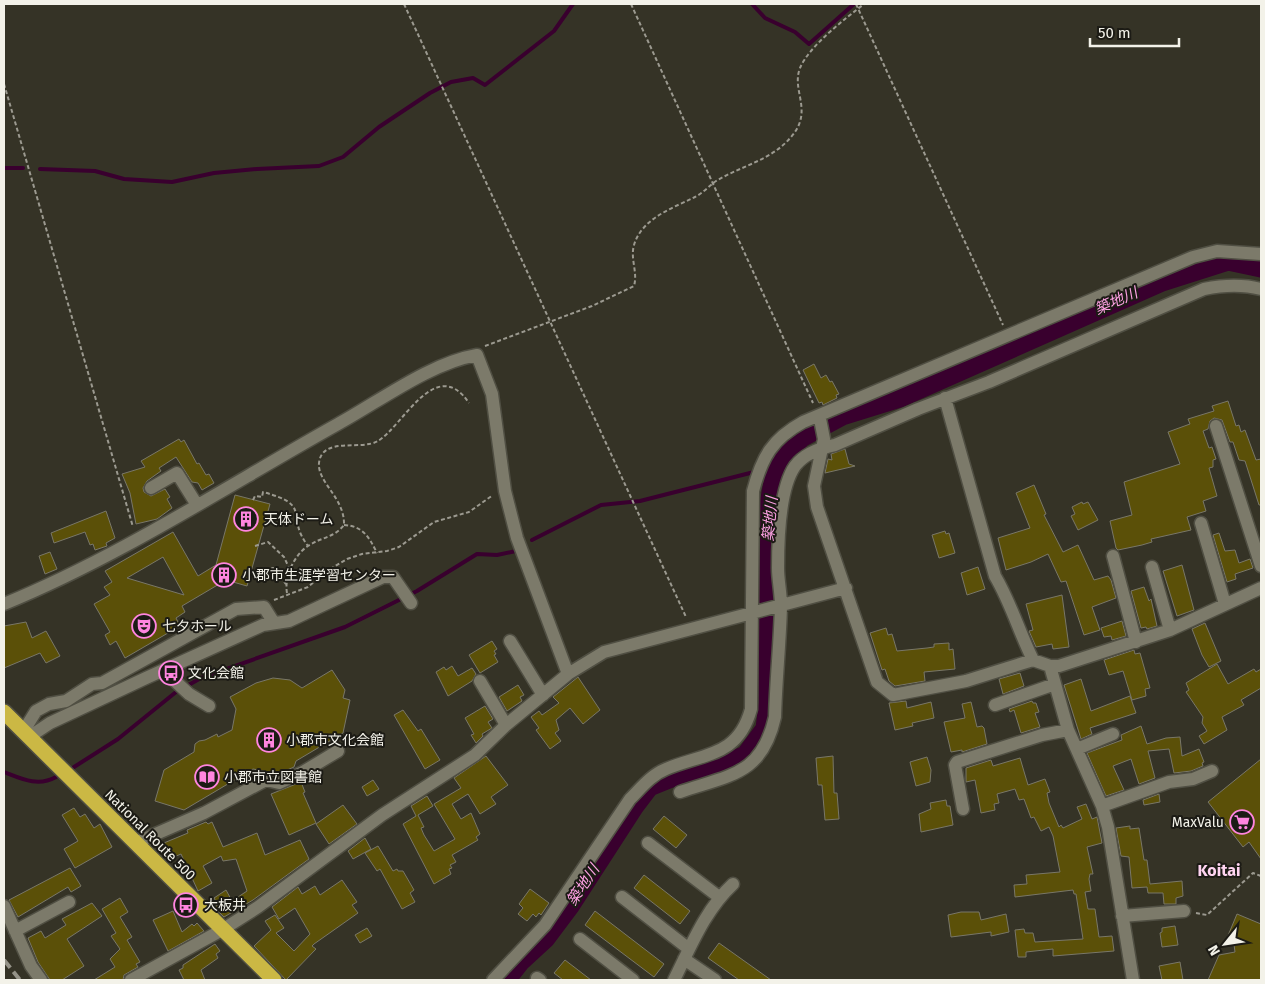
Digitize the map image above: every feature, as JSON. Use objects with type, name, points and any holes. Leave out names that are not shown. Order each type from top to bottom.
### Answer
[{"type":"highway","name":"National Route 500","points":[[4,712],[274,980]]},
{"type":"street","points":[[493,980],[545,925],[630,799],[646,782],[665,770],[719,751],[734,742],[747,727],[751,710],[753,490],[760,465],[769,450],[787,430],[1007,334],[1050,319],[1193,257],[1217,251],[1261,254]]},
{"type":"street","points":[[680,792],[744,770],[766,748],[775,717],[780,606],[778,567],[782,508],[786,486],[795,466],[807,455],[823,443],[835,445],[989,382],[1204,289],[1222,285],[1243,285],[1261,289]]},
{"type":"street","points":[[4,604],[42,588],[137,542],[197,505],[423,376],[463,358],[477,355],[492,394],[506,491],[517,538],[568,674]]},
{"type":"street","points":[[946,398],[995,576],[1008,598],[1019,630],[1033,660]]},
{"type":"street","points":[[820,417],[823,443],[814,486],[817,507],[877,682],[893,695],[966,682],[1033,660],[1050,666],[1060,666],[1170,630],[1261,588]]},
{"type":"street","points":[[1216,426],[1261,566]]},
{"type":"street","points":[[151,488],[177,473],[197,505]]},
{"type":"street","points":[[1200,523],[1225,604]]},
{"type":"street","points":[[1112,556],[1136,642]]},
{"type":"street","points":[[1152,567],[1170,630]]},
{"type":"street","points":[[26,734],[263,625],[289,621],[383,577],[393,577],[411,602]]},
{"type":"street","points":[[131,980],[222,930],[258,907],[382,815],[475,755],[506,725],[568,674],[604,652],[846,588]]},
{"type":"street","points":[[26,734],[36,711],[66,701],[92,684],[102,683],[236,609],[264,607],[274,623]]},
{"type":"street","points":[[510,641],[543,694]]},
{"type":"street","points":[[1050,666],[1068,730],[1102,806],[1108,827],[1132,980]]},
{"type":"street","points":[[163,670],[189,694],[209,706]]},
{"type":"street","points":[[480,681],[506,725]]},
{"type":"street","points":[[995,705],[1054,684]]},
{"type":"street","points":[[962,809],[955,765],[957,762],[1042,735],[1068,730]]},
{"type":"street","points":[[1077,749],[1113,734]]},
{"type":"street","points":[[135,843],[204,813],[266,780],[279,783],[303,772],[338,751]]},
{"type":"street","points":[[1102,806],[1169,782],[1194,779],[1212,771]]},
{"type":"street","points":[[648,843],[719,897]]},
{"type":"street","points":[[674,980],[708,912],[719,897],[733,884]]},
{"type":"street","points":[[622,897],[715,980]]},
{"type":"street","points":[[15,931],[69,902]]},
{"type":"street","points":[[1122,916],[1184,911]]},
{"type":"street","points":[[5,912],[31,966],[41,980]]},
{"type":"street","points":[[580,939],[633,980]]},
{"type":"path","points":[[404,4],[691,628]]},
{"type":"path","points":[[631,4],[820,417]]},
{"type":"path","points":[[856,4],[1007,334]]},
{"type":"path","points":[[477,355],[483,347],[550,322],[634,286],[636,277],[633,265],[634,245],[646,226],[684,201],[696,197],[714,182],[774,153],[791,137],[801,122],[800,69],[810,52],[864,4]]},
{"type":"path","points":[[4,84],[137,542]]},
{"type":"path","points":[[286,593],[286,584],[295,560],[308,546],[338,533],[344,525],[341,504],[320,470],[319,463],[329,448],[339,445],[361,447],[387,436],[413,404],[431,390],[444,387],[454,388],[463,394],[469,402]]},
{"type":"path","points":[[264,607],[286,593],[308,587],[327,571],[347,559],[399,547],[434,522],[469,512],[492,496],[506,491]]},
{"type":"path","points":[[253,500],[255,496],[262,497],[263,492],[285,498],[296,511],[298,531],[308,546]]},
{"type":"path","points":[[344,525],[362,529],[370,538],[377,553]]},
{"type":"path","points":[[255,546],[268,542],[284,557],[290,570]]},
{"type":"path","points":[[265,570],[272,568],[286,584]]},
{"type":"path","points":[[1184,911],[1207,915],[1253,873],[1261,876]]},
{"type":"building","points":[[814,364],[821,378],[826,375],[830,382],[832,381],[839,394],[836,395],[837,398],[823,405],[822,402],[819,403],[803,370]]},
{"type":"building","points":[[1228,401],[1236,426],[1239,425],[1241,432],[1245,430],[1256,460],[1261,459],[1261,505],[1259,505],[1245,461],[1239,460],[1233,442],[1230,442],[1222,420],[1214,418],[1210,421],[1208,429],[1203,431],[1209,448],[1212,447],[1216,459],[1213,460],[1213,467],[1209,468],[1217,496],[1203,501],[1206,511],[1187,517],[1191,530],[1151,539],[1152,542],[1118,550],[1110,521],[1132,515],[1124,482],[1180,464],[1168,432],[1190,424],[1188,419],[1214,411],[1212,406]]},
{"type":"building","points":[[179,439],[181,442],[184,440],[197,464],[199,463],[206,475],[209,474],[214,483],[202,490],[198,483],[192,482],[176,457],[159,468],[161,471],[147,481],[143,488],[144,492],[151,496],[165,489],[170,497],[167,499],[172,508],[157,519],[136,524],[130,493],[122,474],[145,467],[141,461]]},
{"type":"building","points":[[845,449],[849,464],[855,466],[825,473],[828,459],[832,460],[831,454]]},
{"type":"building","points":[[1034,485],[1046,514],[1044,515],[1063,552],[1078,545],[1094,580],[1108,576],[1111,580],[1116,598],[1092,607],[1100,630],[1084,635],[1066,581],[1061,582],[1048,554],[1006,570],[998,538],[1030,528],[1016,493]]},
{"type":"building","name":"小郡市生涯学習センター","points":[[235,495],[270,504],[247,586],[226,580],[182,606],[185,612],[176,618],[180,626],[125,658],[116,641],[110,645],[105,635],[110,632],[94,604],[110,595],[104,587],[112,582],[105,571],[173,532],[198,576],[216,565]],"holes":[[[163,557],[184,595],[127,578]]]},
{"type":"building","points":[[1082,502],[1083,504],[1088,502],[1098,520],[1078,530],[1071,516],[1075,514],[1072,507]]},
{"type":"building","points":[[106,511],[115,538],[106,543],[107,546],[95,550],[93,544],[90,545],[85,532],[54,543],[51,533]]},
{"type":"building","points":[[945,531],[946,534],[949,533],[955,553],[939,558],[932,535]]},
{"type":"building","points":[[1219,533],[1225,551],[1235,550],[1239,563],[1250,559],[1253,568],[1235,574],[1236,579],[1227,582],[1213,535]]},
{"type":"building","points":[[50,552],[57,569],[45,574],[39,556]]},
{"type":"building","points":[[1182,565],[1194,610],[1177,616],[1163,571]]},
{"type":"building","points":[[978,567],[985,589],[967,595],[961,573]]},
{"type":"building","points":[[1144,587],[1149,601],[1151,599],[1157,626],[1147,629],[1146,627],[1141,628],[1131,591]]},
{"type":"building","points":[[1062,595],[1069,647],[1053,649],[1052,644],[1036,647],[1029,631],[1033,630],[1026,604]]},
{"type":"building","points":[[1122,621],[1126,636],[1112,640],[1111,636],[1104,637],[1101,628]]},
{"type":"building","points":[[26,622],[32,638],[46,631],[60,656],[46,663],[40,653],[4,668],[4,626]]},
{"type":"building","points":[[1205,623],[1221,661],[1209,667],[1192,629]]},
{"type":"building","points":[[886,628],[888,635],[892,634],[897,651],[934,647],[934,644],[949,643],[949,650],[953,649],[955,669],[924,672],[925,681],[895,686],[889,681],[885,669],[882,670],[870,633]]},
{"type":"building","points":[[492,641],[497,649],[494,651],[496,654],[494,655],[498,662],[480,673],[469,655]]},
{"type":"building","points":[[1134,650],[1135,654],[1140,653],[1150,688],[1145,689],[1146,696],[1132,700],[1123,671],[1109,675],[1104,660]]},
{"type":"building","points":[[1217,664],[1228,684],[1254,669],[1256,672],[1261,669],[1261,688],[1241,700],[1244,705],[1222,717],[1227,730],[1204,744],[1199,736],[1207,731],[1202,723],[1203,717],[1186,692],[1189,690],[1186,683]]},
{"type":"building","points":[[452,666],[458,676],[472,668],[476,674],[472,681],[448,696],[436,672],[444,667],[446,670]]},
{"type":"building","name":"小郡市文化会館","points":[[332,670],[345,690],[343,698],[350,700],[343,733],[296,761],[294,767],[278,774],[253,769],[184,810],[155,801],[164,770],[194,752],[195,744],[199,741],[217,734],[218,737],[232,730],[236,709],[230,697],[256,683],[273,678],[290,680],[302,688]]},
{"type":"building","points":[[1020,673],[1024,686],[1003,694],[999,679]]},
{"type":"building","points":[[578,677],[600,710],[583,724],[570,708],[556,720],[559,730],[555,733],[561,741],[550,749],[536,730],[539,728],[531,717],[539,711],[542,715],[559,703],[553,697]]},
{"type":"building","points":[[1081,679],[1091,711],[1130,696],[1136,713],[1090,728],[1092,734],[1081,739],[1064,685]]},
{"type":"building","points":[[518,685],[524,695],[520,697],[522,701],[507,711],[499,697]]},
{"type":"building","points":[[906,701],[907,708],[931,702],[934,718],[912,723],[913,726],[895,730],[889,703]]},
{"type":"building","points":[[1032,701],[1036,703],[1039,712],[1035,713],[1040,727],[1021,733],[1014,710],[1010,712],[1009,709]]},
{"type":"building","points":[[971,702],[977,727],[982,726],[984,728],[987,744],[962,752],[962,750],[951,752],[944,722],[965,718],[962,704]]},
{"type":"building","points":[[485,706],[493,719],[488,722],[492,728],[482,734],[483,736],[476,743],[471,735],[474,734],[465,718]]},
{"type":"building","points":[[403,710],[418,731],[421,729],[440,760],[425,769],[394,715]]},
{"type":"building","points":[[1141,726],[1147,744],[1166,738],[1180,737],[1182,756],[1199,749],[1204,762],[1202,763],[1203,766],[1191,771],[1174,773],[1169,749],[1148,751],[1155,778],[1139,784],[1131,759],[1113,766],[1124,790],[1106,796],[1087,753],[1122,740],[1121,735]]},
{"type":"building","points":[[486,756],[508,785],[491,797],[496,804],[480,814],[468,794],[452,804],[461,819],[471,813],[480,834],[476,837],[478,840],[452,855],[456,862],[450,865],[452,868],[449,869],[451,874],[434,884],[403,824],[416,816],[411,806],[427,796],[433,806],[418,815],[424,827],[421,828],[424,835],[434,851],[455,839],[434,804],[461,788],[454,778]]},
{"type":"building","points":[[833,756],[834,793],[837,793],[839,819],[825,820],[822,785],[818,785],[816,758]]},
{"type":"building","points":[[927,757],[931,770],[930,782],[916,786],[910,762]]},
{"type":"building","points":[[1020,758],[1028,785],[1045,779],[1050,792],[1047,793],[1049,803],[1059,827],[1061,825],[1063,828],[1082,819],[1077,807],[1086,804],[1092,819],[1097,817],[1102,843],[1087,847],[1093,874],[1090,874],[1089,879],[1091,891],[1085,892],[1088,909],[1095,909],[1099,937],[1112,936],[1114,951],[1053,956],[1053,949],[1026,952],[1026,957],[1018,957],[1015,930],[1024,929],[1025,933],[1033,933],[1035,942],[1083,939],[1076,894],[1074,894],[1073,890],[1015,897],[1014,885],[1027,884],[1026,875],[1060,872],[1053,836],[1049,827],[1041,831],[1034,817],[1031,818],[1024,799],[1019,800],[1015,789],[997,794],[999,803],[994,804],[995,810],[981,813],[975,780],[966,782],[966,768],[991,760],[993,766]]},
{"type":"building","name":"MaxValu","points":[[1261,759],[1261,859],[1249,842],[1243,847],[1208,802]]},
{"type":"building","points":[[373,780],[379,789],[367,796],[362,787]]},
{"type":"building","points":[[301,782],[305,792],[303,793],[316,823],[289,835],[271,794]]},
{"type":"building","points":[[1159,794],[1160,802],[1144,805],[1143,800]]},
{"type":"building","points":[[946,800],[947,806],[950,806],[953,825],[921,832],[919,814],[931,809],[930,803]]},
{"type":"building","points":[[343,805],[357,824],[329,844],[316,824]]},
{"type":"building","points":[[74,808],[80,817],[85,814],[94,828],[100,824],[112,847],[75,868],[64,849],[78,841],[62,815]]},
{"type":"building","points":[[664,816],[687,835],[676,848],[653,829]]},
{"type":"building","points":[[206,822],[208,824],[212,822],[223,847],[257,833],[265,855],[300,840],[309,859],[253,900],[224,917],[214,907],[218,905],[214,898],[226,890],[232,901],[247,891],[236,859],[223,861],[221,856],[203,866],[212,883],[198,891],[181,854],[167,860],[159,845],[188,833],[187,830]]},
{"type":"building","points":[[1130,826],[1130,829],[1139,828],[1144,860],[1147,860],[1150,884],[1182,881],[1183,896],[1176,898],[1176,904],[1164,904],[1163,893],[1148,893],[1147,887],[1132,888],[1129,857],[1121,856],[1116,828]]},
{"type":"building","points":[[365,838],[371,849],[353,859],[348,851]]},
{"type":"building","points":[[378,846],[393,871],[397,869],[398,871],[403,871],[414,890],[410,893],[415,902],[402,909],[380,869],[377,871],[365,853]]},
{"type":"building","points":[[70,868],[81,886],[71,892],[68,887],[18,917],[9,900]]},
{"type":"building","points":[[644,875],[690,911],[680,924],[634,888]]},
{"type":"building","points":[[342,880],[357,902],[352,905],[358,913],[314,944],[312,946],[316,949],[286,980],[254,946],[271,930],[265,921],[275,915],[284,928],[276,933],[294,951],[310,934],[295,908],[279,919],[272,907],[298,887],[302,894],[315,886],[320,895]]},
{"type":"building","points":[[530,889],[549,903],[541,915],[539,913],[536,917],[533,914],[527,921],[518,914],[523,908],[519,904]]},
{"type":"building","points":[[120,898],[128,912],[120,917],[132,937],[127,940],[140,962],[136,964],[138,967],[124,975],[123,980],[94,980],[115,967],[110,959],[120,949],[111,936],[116,933],[102,909]]},
{"type":"building","points":[[92,903],[102,916],[67,939],[84,966],[62,980],[50,980],[38,962],[28,938],[41,931],[45,938],[66,925],[62,919]]},
{"type":"building","points":[[173,911],[182,932],[192,924],[194,926],[197,923],[204,931],[168,951],[153,920]]},
{"type":"building","points":[[595,911],[664,964],[654,977],[585,925]]},
{"type":"building","points":[[961,912],[979,912],[981,920],[1006,914],[1009,932],[991,936],[991,932],[951,937],[948,915]]},
{"type":"building","points":[[1237,914],[1261,924],[1261,980],[1208,980],[1219,955],[1235,952],[1233,937],[1227,938]]},
{"type":"building","points":[[1175,926],[1178,945],[1162,947],[1160,933],[1162,928]]},
{"type":"building","points":[[367,928],[372,936],[360,943],[355,935]]},
{"type":"building","points":[[719,943],[771,980],[739,980],[708,958]]},
{"type":"building","points":[[215,944],[220,951],[216,954],[218,958],[201,970],[205,980],[184,980],[179,970],[183,968],[183,965]]},
{"type":"building","points":[[565,960],[591,980],[563,980],[554,973]]},
{"type":"building","points":[[1180,962],[1183,980],[1162,980],[1159,966]]},
{"type":"waterway","points":[[40,169],[95,171],[124,179],[172,182],[214,173],[319,166],[343,157],[379,127],[430,93],[451,82],[473,78],[485,85],[554,31],[573,4]]},
{"type":"waterway","points":[[752,4],[765,18],[795,32],[809,44],[854,4]]},
{"type":"waterway","points":[[4,168],[23,168]]},
{"type":"waterway","name":"築地川","points":[[505,980],[520,961],[545,938],[569,906],[633,807],[649,786],[686,771],[708,771],[746,756],[766,729],[769,703],[768,516],[776,470],[784,456],[801,437],[842,415],[900,397],[1162,281],[1228,260],[1261,267]]},
{"type":"waterway","points":[[765,466],[784,456]]},
{"type":"waterway","points":[[532,540],[601,505],[640,501],[754,472]]},
{"type":"waterway","points":[[74,767],[118,739],[176,692],[201,678],[345,627],[417,591],[477,554],[497,555],[516,551]]},
{"type":"waterway","points":[[4,772],[36,782],[56,777]]},
{"type":"railway","points":[[4,960],[20,980]]},
{"type":"place","name":"天体ドーム","points":[[246,519]]},
{"type":"place","name":"小郡市生涯学習センター","points":[[224,575]]},
{"type":"place","name":"七夕ホール","points":[[144,626]]},
{"type":"place","name":"文化会館","points":[[171,673]]},
{"type":"place","name":"小郡市文化会館","points":[[269,740]]},
{"type":"place","name":"小郡市立図書館","points":[[207,777]]},
{"type":"place","name":"MaxValu","points":[[1242,822]]},
{"type":"place","name":"大板井","points":[[186,905]]},
{"type":"district","name":"Koitai","points":[[1219,870]]}]
